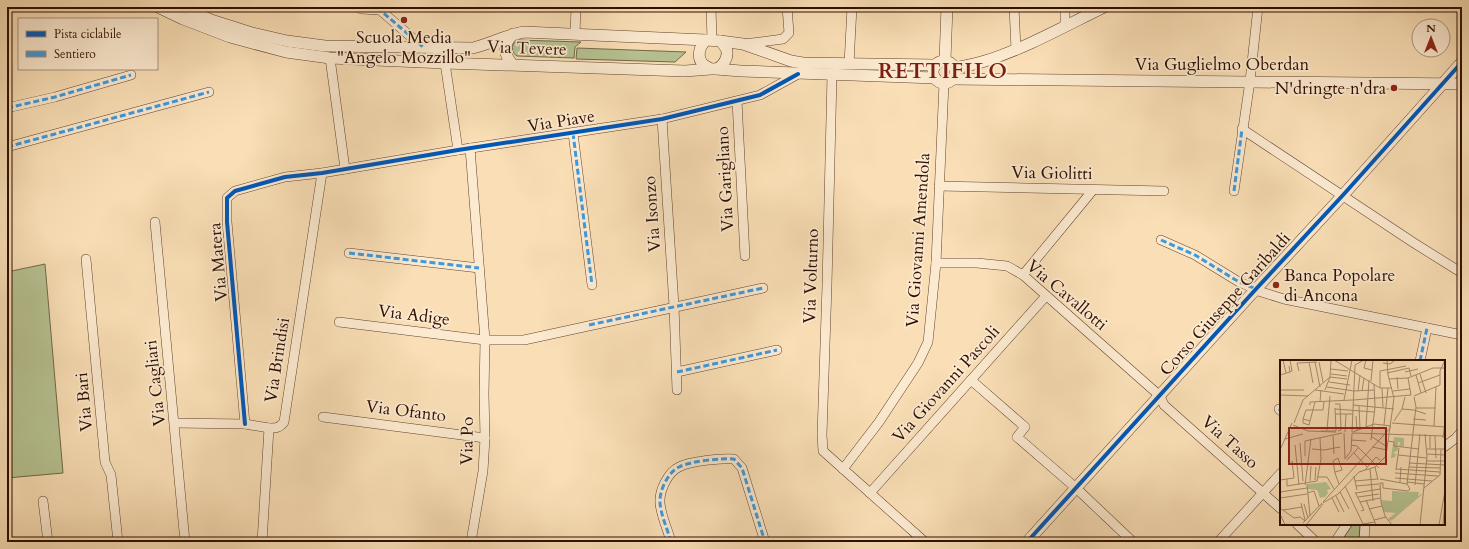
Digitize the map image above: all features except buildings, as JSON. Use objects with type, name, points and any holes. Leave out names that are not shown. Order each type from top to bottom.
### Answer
[{"type":"street","name":"Via Tevere","points":[[158,7],[183,19],[230,37],[286,52],[330,58],[685,70],[714,69],[726,71],[798,74],[947,77]]},
{"type":"street","points":[[183,7],[211,20],[252,33],[287,41],[325,46],[473,48],[483,46],[513,33],[524,32],[712,41],[744,44],[783,39],[789,33],[787,7]]},
{"type":"street","points":[[359,7],[361,9],[380,10],[423,47]]},
{"type":"street","points":[[575,34],[576,7]]},
{"type":"street","points":[[711,7],[712,41]]},
{"type":"street","points":[[849,64],[852,7]]},
{"type":"street","points":[[947,7],[940,63],[933,71],[947,77],[1016,49],[1104,7]]},
{"type":"street","points":[[1014,7],[1016,49]]},
{"type":"street","points":[[1065,7],[1065,26]]},
{"type":"street","points":[[1234,191],[1250,81],[1258,7]]},
{"type":"street","points":[[512,64],[507,58],[505,50],[507,41],[513,33]]},
{"type":"street","points":[[712,41],[727,50],[727,55],[723,63],[714,69],[703,64],[699,59],[700,51],[712,41]]},
{"type":"street","points":[[744,44],[791,61],[803,63],[849,64],[950,62],[947,77]]},
{"type":"street","points":[[330,58],[345,169]]},
{"type":"street","points":[[983,62],[988,79]]},
{"type":"street","name":"Corso Giuseppe Garibaldi","points":[[1027,542],[1462,62]]},
{"type":"street","points":[[445,63],[458,150]]},
{"type":"street","name":"Via Piave","points":[[322,173],[470,148],[662,119],[760,95],[798,74]]},
{"type":"street","points":[[7,108],[55,97],[131,75]]},
{"type":"street","name":"Via Volturno","points":[[832,75],[822,435],[823,451],[925,542]]},
{"type":"street","name":"Via Guglielmo Oberdan","points":[[947,77],[1000,80],[1462,84]]},
{"type":"street","name":"Via Giovanni Amendola","points":[[843,469],[879,422],[918,363],[928,342],[936,263],[939,186],[947,77]]},
{"type":"street","points":[[7,147],[209,92]]},
{"type":"street","name":"Via Garigliano","points":[[738,101],[744,256]]},
{"type":"street","name":"Via Isonzo","points":[[662,119],[674,306],[677,390]]},
{"type":"street","points":[[1242,129],[1342,196],[1462,273]]},
{"type":"street","name":"Via Piave","points":[[573,133],[592,286]]},
{"type":"street","name":"Via Po","points":[[470,148],[485,340],[485,438],[483,471],[471,542]]},
{"type":"street","name":"Via Matera","points":[[245,424],[227,222],[227,198],[235,191],[285,177],[322,173]]},
{"type":"street","name":"Via Brindisi","points":[[269,428],[280,427],[284,422],[322,173]]},
{"type":"street","name":"Via Giolitti","points":[[939,186],[1164,191]]},
{"type":"street","points":[[1023,275],[1093,190]]},
{"type":"street","name":"Via Cagliari","points":[[155,222],[185,542]]},
{"type":"street","name":"Corso Giuseppe Garibaldi","points":[[1161,240],[1195,255],[1255,290]]},
{"type":"street","points":[[349,252],[479,268]]},
{"type":"street","name":"Via Bari","points":[[86,259],[105,462],[111,475],[118,542]]},
{"type":"street","name":"Via Cavallotti","points":[[936,263],[977,263],[1007,266],[1023,275],[1160,396]]},
{"type":"street","points":[[485,340],[524,340],[674,306],[763,288]]},
{"type":"street","points":[[1255,290],[1284,299],[1462,335]]},
{"type":"street","name":"Via Giovanni Pascoli","points":[[870,493],[1046,296]]},
{"type":"street","name":"Via Adige","points":[[339,322],[485,340]]},
{"type":"street","points":[[1420,360],[1427,328]]},
{"type":"street","points":[[677,372],[777,350]]},
{"type":"street","points":[[971,380],[1026,428],[1017,437],[1076,488],[1134,542]]},
{"type":"street","name":"Via Tasso","points":[[1160,396],[1164,405],[1280,508]]},
{"type":"street","name":"Via Ofanto","points":[[323,416],[485,438]]},
{"type":"street","points":[[175,424],[245,424],[269,428],[262,542]]},
{"type":"street","points":[[1445,446],[1456,438],[1462,431]]},
{"type":"street","points":[[671,542],[660,503],[663,488],[670,475],[679,467],[691,463],[726,458],[734,459],[742,468],[765,542]]},
{"type":"street","points":[[1218,542],[1280,474]]},
{"type":"street","points":[[43,501],[48,542]]},
{"type":"street","points":[[1298,525],[1316,542]]},
{"type":"street","points":[[1335,542],[1346,525]]},
{"type":"street","points":[[1364,542],[1365,525]]},
{"type":"green space","points":[[518,40],[581,42],[575,47],[574,58],[517,56],[513,52],[512,48],[513,44]]},
{"type":"green space","points":[[577,48],[686,52],[675,62],[576,59]]},
{"type":"green space","points":[[45,264],[63,473],[7,478],[7,272]]},
{"type":"green space","points":[[1352,525],[1360,525],[1359,542],[1348,542],[1344,537]]},
{"type":"marked path","points":[[359,7],[361,9],[380,10],[423,47]]},
{"type":"marked path","points":[[7,108],[55,97],[131,75]]},
{"type":"marked path","points":[[7,147],[209,92]]},
{"type":"marked path","points":[[1234,191],[1242,129]]},
{"type":"marked path","points":[[573,133],[592,285]]},
{"type":"marked path","points":[[1161,240],[1195,255],[1239,282],[1256,289]]},
{"type":"marked path","points":[[349,253],[479,268]]},
{"type":"marked path","points":[[589,325],[763,288]]},
{"type":"marked path","points":[[1420,360],[1427,328]]},
{"type":"marked path","points":[[677,372],[777,350]]},
{"type":"marked path","points":[[671,542],[660,503],[661,493],[668,477],[675,469],[684,465],[706,460],[729,459],[734,459],[742,468],[765,542]]},
{"type":"cycle path","points":[[1027,542],[1344,194],[1462,62]]},
{"type":"cycle path","points":[[245,424],[227,222],[227,198],[235,191],[285,177],[322,173],[458,150],[662,119],[760,95],[798,74]]},
{"type":"place","name":"Scuola Media \"Angelo Mozzillo\"","points":[[404,20]]},
{"type":"place","name":"N'dringte n'dra","points":[[1394,88]]},
{"type":"place","name":"Banca Popolare di Ancona","points":[[1276,285]]},
{"type":"district","name":"RETTIFILO","points":[[943,71]]}]
